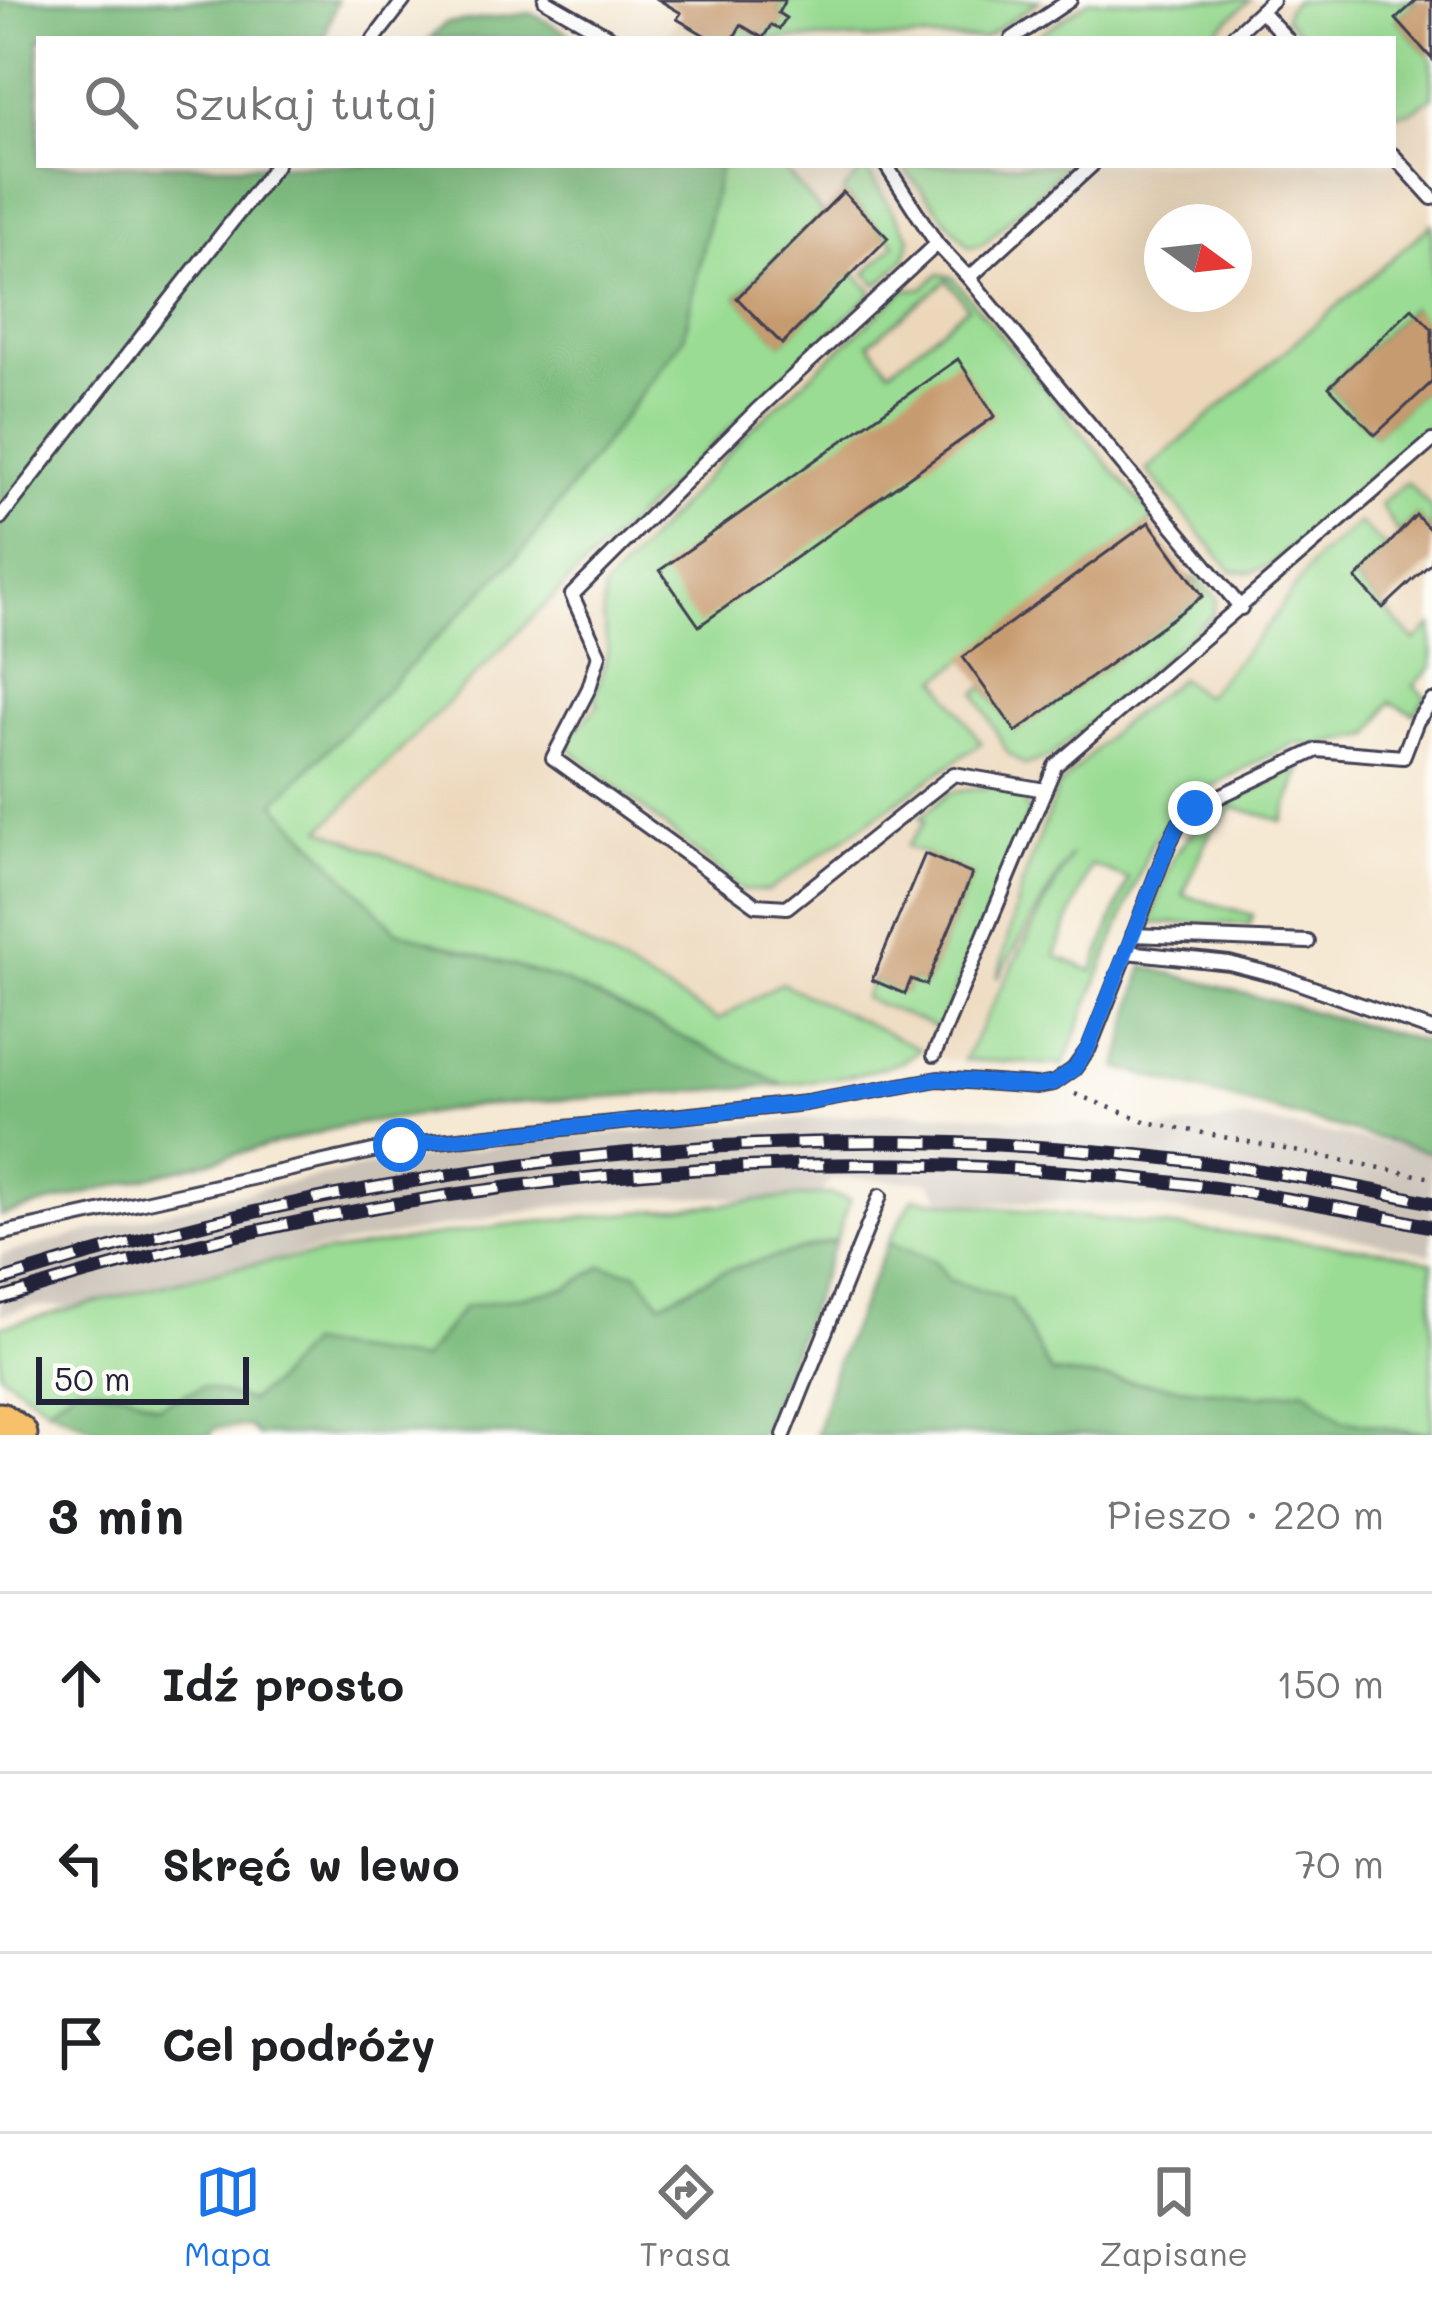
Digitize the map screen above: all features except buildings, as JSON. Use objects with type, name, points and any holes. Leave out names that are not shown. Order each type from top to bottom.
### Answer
[{"type":"main road","points":[[0,1423],[17,1435]]},
{"type":"lane","points":[[376,36],[404,0]]},
{"type":"lane","points":[[545,0],[609,36]]},
{"type":"lane","points":[[1016,36],[1070,0]]},
{"type":"lane","points":[[1233,36],[1272,0]]},
{"type":"lane","points":[[1261,11],[1284,36]]},
{"type":"lane","points":[[1396,158],[1432,198]]},
{"type":"lane","points":[[0,518],[274,168]]},
{"type":"lane","points":[[888,168],[937,244],[1241,608]]},
{"type":"lane","points":[[969,278],[1089,168]]},
{"type":"lane","points":[[937,244],[756,410],[572,595],[599,655],[590,688],[554,758],[756,905],[788,907],[953,774],[1045,790]]},
{"type":"lane","points":[[934,1055],[1055,766],[1429,450]]},
{"type":"lane","points":[[0,1234],[400,1145],[806,1103],[938,1079],[1036,1086],[1054,1083],[1074,1069],[1088,1048],[1178,824],[1195,808],[1317,750],[1403,757],[1417,722],[1432,701]]},
{"type":"lane","points":[[1133,935],[1308,942]]},
{"type":"lane","points":[[1127,952],[1229,963],[1280,976],[1432,1030]]},
{"type":"lane","points":[[784,1435],[880,1196]]},
{"type":"path","points":[[1054,1083],[1147,1122],[1432,1178]]},
{"type":"shaded area","points":[[660,0],[1432,0],[1432,667],[1121,810],[964,1060],[945,1060],[920,1049],[902,1062],[860,1074],[784,1085],[473,1106],[340,1127],[10,1214],[0,1083],[684,337],[719,168],[1396,168],[1396,36],[667,36],[681,13]]},
{"type":"shaded area","points":[[890,1112],[1146,1131],[1247,1119],[1432,1153],[1432,1254],[1313,1229],[1144,1207],[1063,1201],[945,1204],[930,1182],[847,1178],[830,1181],[820,1209],[723,1197],[556,1206],[310,1251],[83,1307],[34,1306],[0,1315],[0,1255],[218,1198],[375,1165],[547,1139]]},
{"type":"green space","points":[[0,0],[337,0],[325,36],[36,36],[36,168],[719,168],[684,337],[528,545],[275,803],[397,931],[563,981],[784,1085],[473,1106],[340,1127],[0,1216]]},
{"type":"green space","points":[[785,0],[1040,0],[987,36],[764,36],[771,25],[779,29],[785,18],[778,13]]},
{"type":"green space","points":[[1090,0],[1250,0],[1210,36],[1037,36]]},
{"type":"green space","points":[[1295,0],[1417,0],[1396,19],[1432,59],[1432,97],[1412,111],[1396,114],[1396,36],[1302,36],[1285,18]]},
{"type":"green space","points":[[531,13],[573,36],[432,36],[445,24]]},
{"type":"green space","points":[[741,25],[760,36],[735,36]]},
{"type":"green space","points":[[719,168],[783,168],[822,213],[737,297],[782,343],[853,272],[873,292],[576,574],[322,829],[546,922],[718,1020],[781,983],[920,1049],[902,1062],[860,1074],[784,1085],[563,981],[397,931],[274,803],[528,545],[684,337]]},
{"type":"green space","points":[[903,168],[1064,168],[983,244],[969,247]]},
{"type":"green space","points":[[867,171],[910,238],[905,259],[878,285],[866,273],[895,244],[843,192],[860,172]]},
{"type":"green space","points":[[1432,224],[1432,317],[1426,323],[1411,308],[1329,387],[1375,435],[1432,382],[1432,424],[1271,565],[1252,572],[1232,571],[1147,470]]},
{"type":"green space","points":[[939,274],[952,277],[1154,519],[938,679],[981,743],[768,891],[743,890],[570,749],[569,738],[599,704],[595,698],[608,650],[604,589],[748,432],[905,290],[923,288]],"holes":[[[947,280],[968,307],[890,370],[869,343]]]},
{"type":"green space","points":[[1407,482],[1432,509],[1432,532],[1416,515],[1398,533],[1380,504]]},
{"type":"green space","points":[[1359,523],[1386,547],[1356,580],[1415,641],[1432,626],[1432,667],[1414,686],[1427,697],[1414,714],[1390,702],[1371,735],[1313,746],[1296,743],[1216,784],[1180,810],[1151,845],[1064,1065],[964,1060],[1071,854],[997,979],[1022,885],[1058,788],[1117,727],[1180,678],[1204,697],[1266,628],[1317,557]],"holes":[[[1091,865],[1128,879],[1093,971],[1055,956]]]},
{"type":"green space","points":[[1190,578],[1198,579],[1217,598],[1213,615],[1050,757],[1024,765],[1007,752],[976,693],[984,687],[1016,731],[1203,596]]},
{"type":"green space","points":[[1301,767],[1283,821],[1233,807],[1211,831],[1183,895],[1253,915],[1250,924],[1150,923],[1173,857],[1204,816]]},
{"type":"green space","points":[[995,786],[1018,790],[1029,815],[939,1029],[864,998],[872,980],[905,993],[911,979],[926,984],[972,875],[907,846],[925,822],[920,818],[949,793]]},
{"type":"green space","points":[[1143,966],[1432,1044],[1432,1153],[1118,1068]]},
{"type":"green space","points":[[829,1194],[850,1200],[836,1240],[721,1272],[661,1303],[602,1266],[568,1288],[464,1307],[422,1360],[307,1345],[271,1385],[249,1401],[202,1387],[159,1406],[128,1393],[78,1385],[47,1407],[0,1373],[0,1327],[230,1268],[505,1225]]},
{"type":"green space","points":[[913,1198],[1388,1251],[1432,1262],[1432,1432],[1395,1431],[1342,1420],[1305,1389],[1260,1396],[1051,1373],[1011,1300],[949,1280],[935,1261],[888,1243]]},
{"type":"green space","points":[[836,1240],[760,1435],[257,1435],[249,1426],[214,1428],[210,1435],[110,1435],[47,1407],[78,1385],[128,1393],[158,1406],[202,1387],[249,1401],[271,1385],[307,1344],[422,1360],[464,1307],[568,1288],[602,1266],[638,1273],[661,1303],[721,1272]]},
{"type":"green space","points":[[888,1243],[935,1261],[949,1280],[1011,1300],[1051,1373],[1260,1396],[1305,1389],[1342,1420],[1432,1435],[816,1435],[835,1367]]},
{"type":"railway","points":[[0,1281],[175,1231],[352,1192],[531,1164],[711,1147],[892,1142],[1073,1149],[1253,1170],[1432,1203]]},
{"type":"railway","points":[[0,1299],[175,1250],[352,1212],[531,1184],[712,1168],[892,1165],[1073,1173],[1253,1193],[1432,1227]]},
{"type":"route","points":[[400,1145],[806,1103],[938,1079],[1036,1086],[1054,1083],[1074,1069],[1088,1048],[1168,845],[1178,824],[1195,808]]}]
